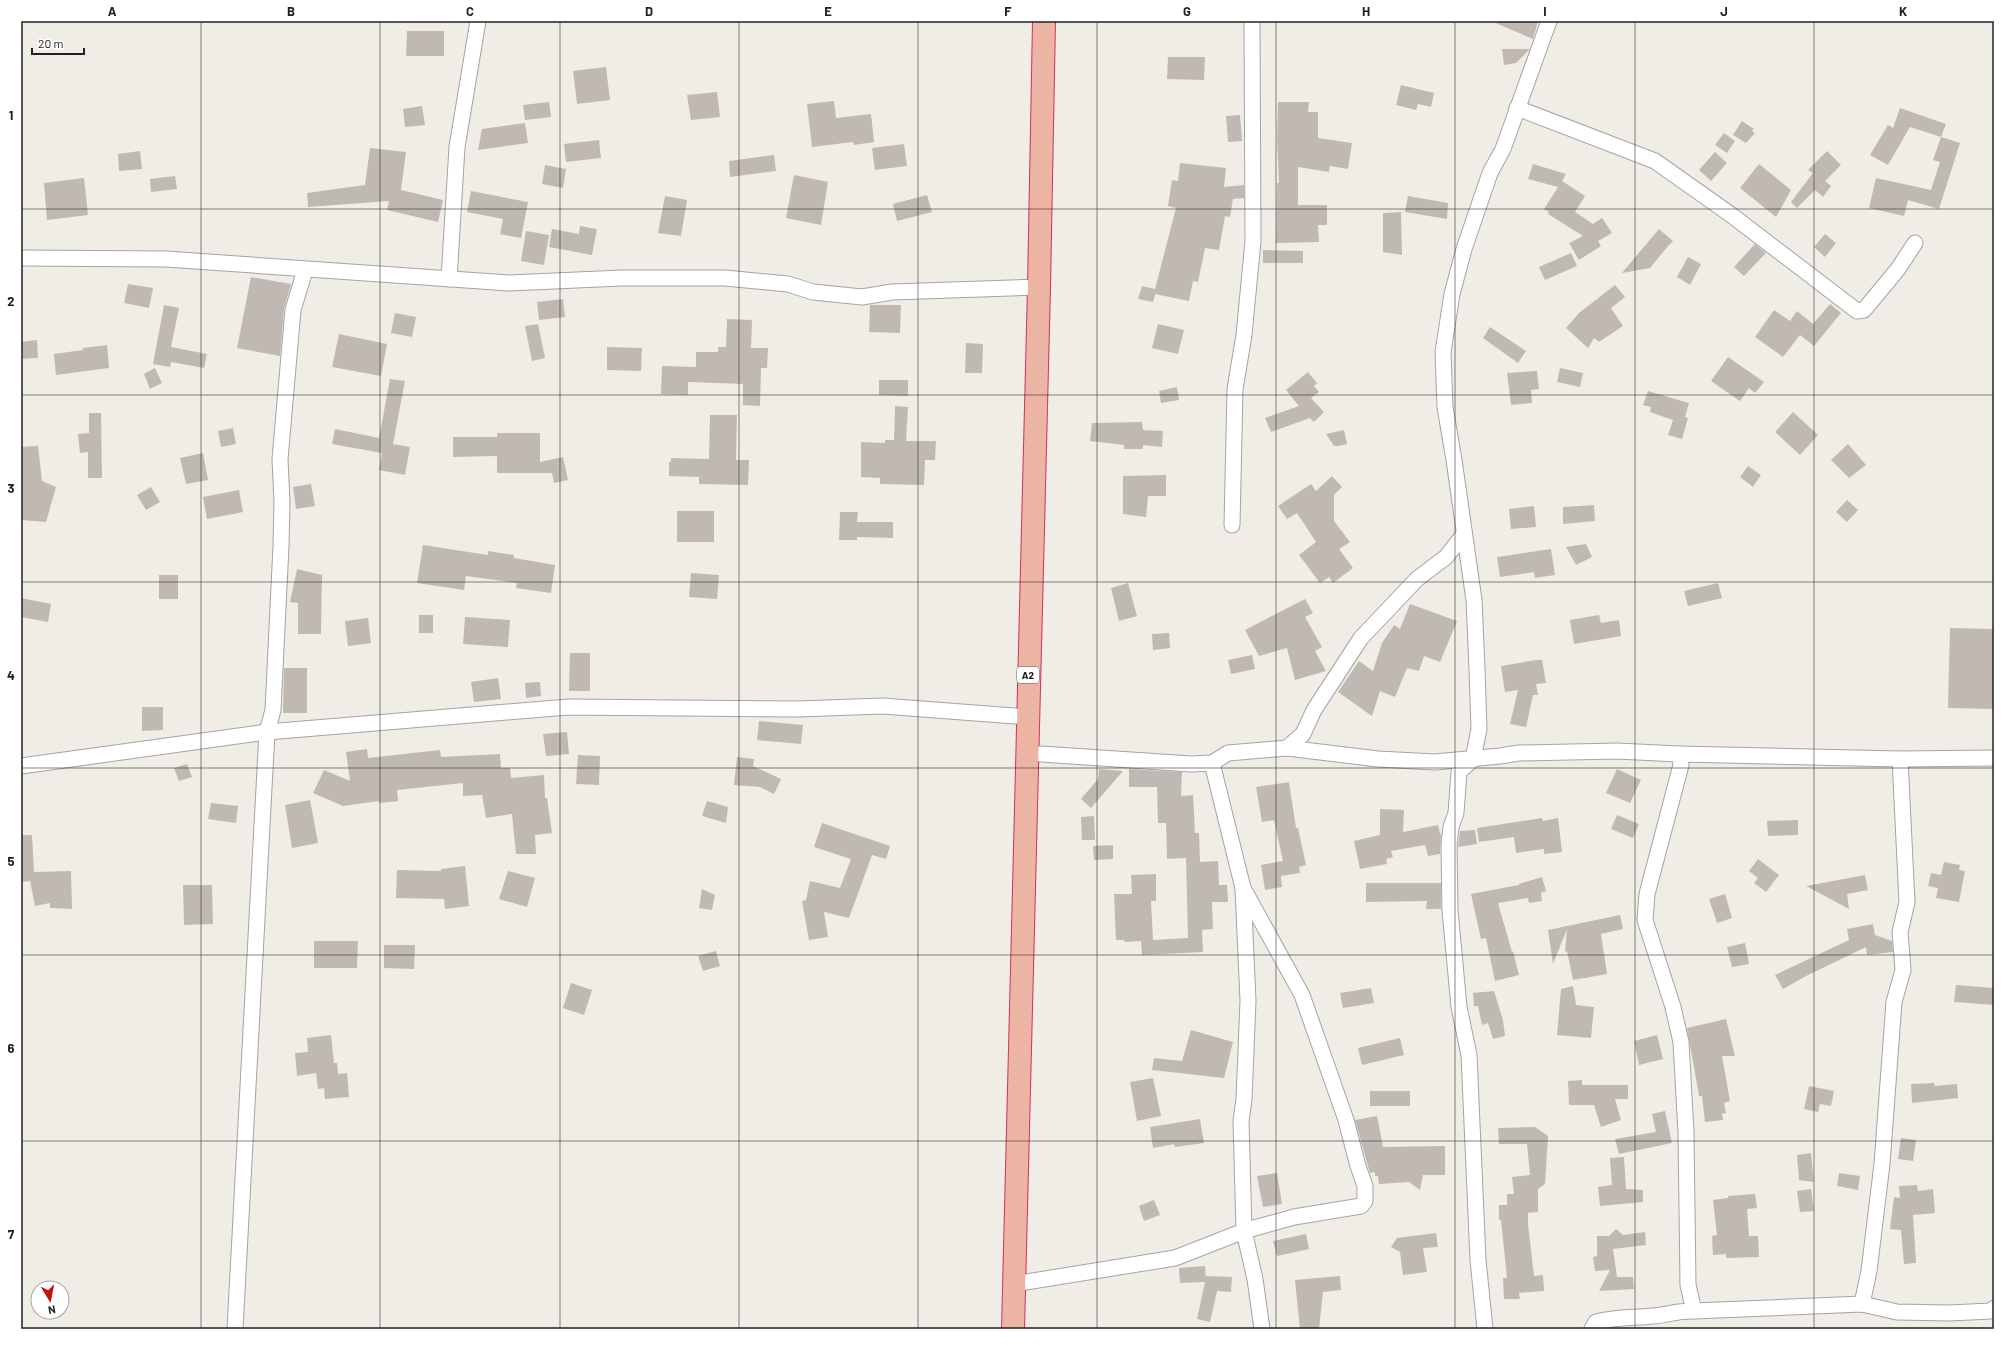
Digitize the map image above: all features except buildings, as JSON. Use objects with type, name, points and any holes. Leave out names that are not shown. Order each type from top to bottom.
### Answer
[{"type":"highway","name":"A2","points":[[1013,1329],[1026,753],[1039,286],[1044,21]]},
{"type":"street","points":[[449,279],[457,147],[478,21]]},
{"type":"street","points":[[1232,525],[1235,389],[1244,336],[1253,241],[1252,21]]},
{"type":"street","points":[[1485,1329],[1478,1260],[1469,1055],[1459,1007],[1450,910],[1449,851],[1451,827],[1456,813],[1459,772],[1473,758],[1479,729],[1477,669],[1474,600],[1445,407],[1443,352],[1452,294],[1464,249],[1490,174],[1503,149],[1548,21]]},
{"type":"street","points":[[1517,108],[1655,161],[1730,214],[1858,311],[1864,310],[1898,269],[1915,243]]},
{"type":"street","points":[[21,258],[166,259],[305,270],[510,283],[622,278],[725,278],[788,284],[813,292],[862,297],[892,292],[1039,286]]},
{"type":"street","points":[[235,1329],[267,732],[273,710],[281,546],[282,502],[280,459],[293,310],[305,270]]},
{"type":"street","points":[[1287,748],[1302,734],[1314,710],[1361,638],[1417,579],[1446,557],[1464,534]]},
{"type":"street","points":[[21,766],[267,732],[514,710],[568,707],[810,710],[883,706],[1027,717]]},
{"type":"street","points":[[1026,753],[1156,763],[1212,763],[1228,753],[1287,748],[1378,759],[1435,762],[1519,752],[1617,751],[1678,754],[1900,759],[1994,758]]},
{"type":"street","points":[[1678,754],[1681,765],[1659,840],[1647,894],[1645,920],[1673,1007],[1681,1042],[1686,1133],[1688,1286],[1694,1311]]},
{"type":"street","points":[[1862,1304],[1869,1270],[1882,1164],[1894,1002],[1903,970],[1900,932],[1907,902],[1900,759]]},
{"type":"street","points":[[1212,763],[1243,888],[1248,1001],[1244,1100],[1241,1121],[1244,1231],[1255,1279],[1262,1329]]},
{"type":"street","points":[[1014,1284],[1175,1258],[1244,1231],[1294,1217],[1360,1206],[1365,1201],[1365,1186],[1346,1120],[1302,995],[1243,888]]},
{"type":"street","points":[[1592,1329],[1596,1322],[1608,1319],[1652,1316],[1680,1310],[1694,1311],[1862,1304],[1897,1312],[1949,1313],[1991,1310],[1994,1308]]}]
